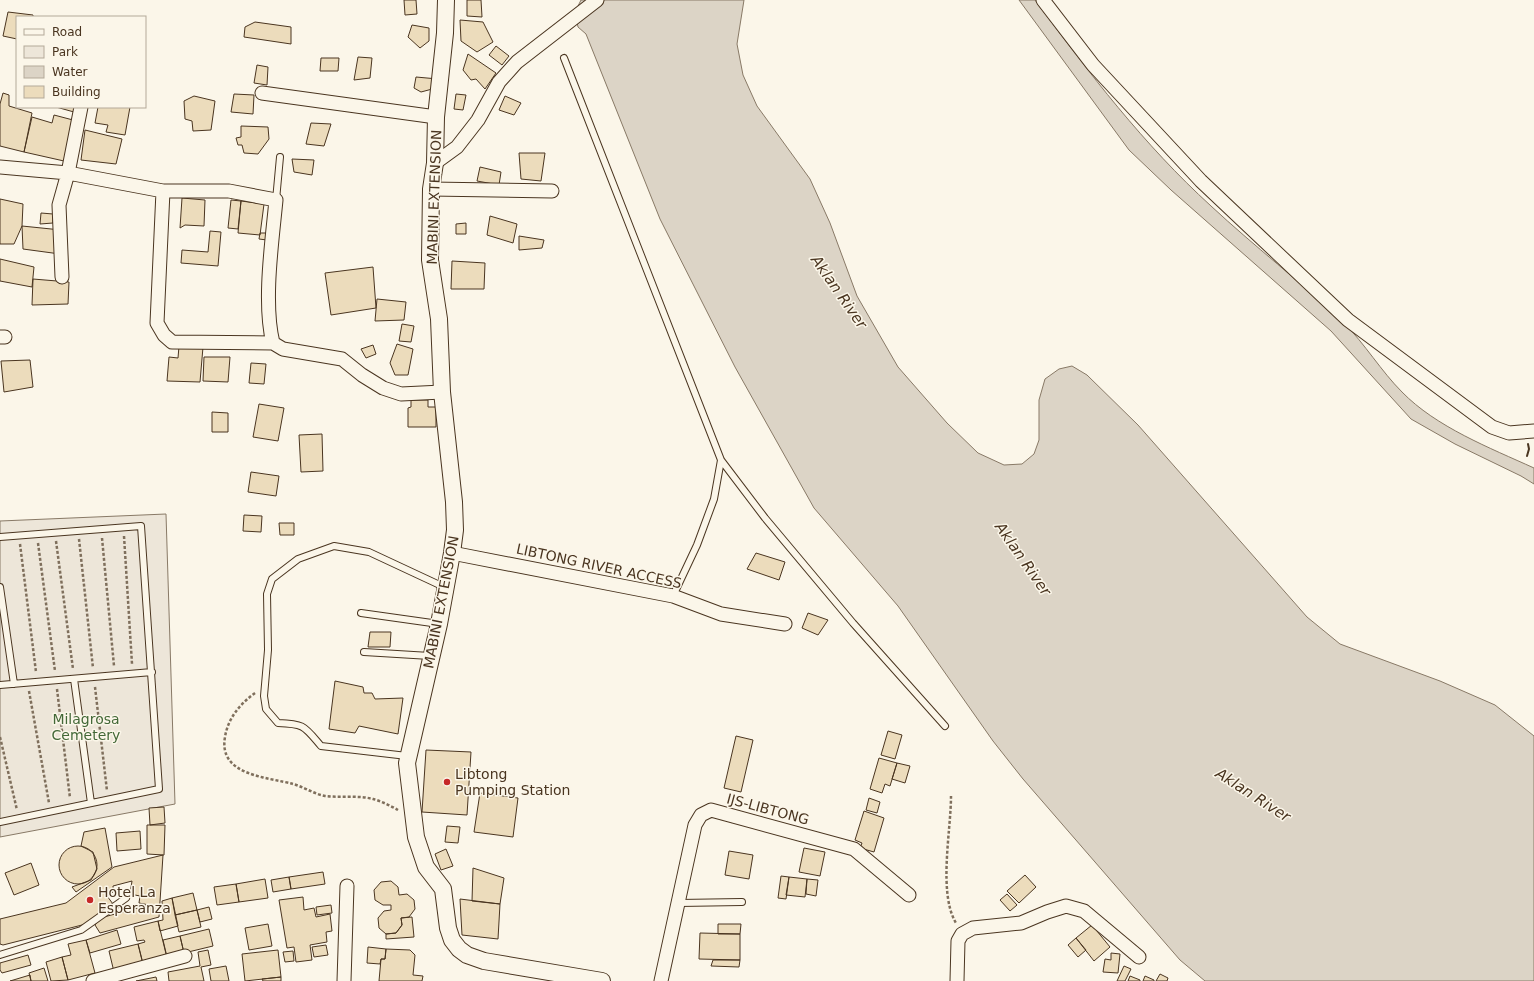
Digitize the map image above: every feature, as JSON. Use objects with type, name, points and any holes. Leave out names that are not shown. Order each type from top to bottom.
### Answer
[{"type":"street","name":"MABINI EXTENSION","points":[[446,0],[445,33],[436,117],[435,163],[431,190],[430,260],[439,319],[442,392],[454,502],[454,530],[452,553],[439,624],[407,763],[414,821],[420,852],[426,867],[443,889],[448,928],[452,940],[459,949],[468,955],[484,961],[602,981]]},
{"type":"street","points":[[435,163],[457,147],[478,120],[499,82],[512,67],[597,0]]},
{"type":"street","points":[[1043,0],[1093,64],[1201,182],[1348,320],[1492,427],[1509,433],[1534,431]]},
{"type":"street","points":[[262,93],[436,117]]},
{"type":"street","points":[[62,277],[59,205],[68,174],[81,108]]},
{"type":"street","points":[[0,167],[68,174],[163,191],[229,191],[276,200],[268,308],[273,343]]},
{"type":"street","points":[[431,190],[552,191]]},
{"type":"street","points":[[163,191],[157,322],[164,335],[172,342],[273,343],[283,349],[342,359],[362,375],[383,388],[401,394],[442,392]]},
{"type":"street","name":"LIBTONG RIVER ACCESS","points":[[452,553],[673,596],[721,614],[785,624]]},
{"type":"street","name":"IJS-LIBTONG","points":[[661,981],[695,825],[701,815],[711,810],[854,849],[909,895]]},
{"type":"street","points":[[344,981],[346,886]]},
{"type":"street","points":[[957,981],[958,941],[962,934],[973,928],[1021,922],[1066,906],[1084,911],[1139,957]]},
{"type":"street","points":[[93,981],[185,956]]},
{"type":"lane","points":[[564,58],[721,460],[765,518],[853,623],[945,726]]},
{"type":"lane","points":[[276,200],[280,157]]},
{"type":"lane","points":[[673,596],[697,544],[714,499],[721,460]]},
{"type":"lane","points":[[0,537],[141,526],[159,789],[0,822]]},
{"type":"lane","points":[[408,756],[321,746],[309,732],[299,724],[278,722],[266,709],[265,687],[268,650],[267,594],[272,579],[298,559],[334,546],[369,552],[446,588]]},
{"type":"lane","points":[[0,587],[14,684]]},
{"type":"lane","points":[[361,613],[439,624]]},
{"type":"lane","points":[[364,652],[431,656]]},
{"type":"lane","points":[[0,685],[152,672]]},
{"type":"lane","points":[[74,679],[91,803]]},
{"type":"lane","points":[[0,955],[81,930],[126,898]]},
{"type":"lane","points":[[679,903],[742,902]]},
{"type":"path","points":[[123,527],[132,674]]},
{"type":"path","points":[[101,529],[115,675]]},
{"type":"path","points":[[78,531],[108,799]]},
{"type":"path","points":[[55,533],[74,679]]},
{"type":"path","points":[[37,534],[71,807]]},
{"type":"path","points":[[19,536],[37,682]]},
{"type":"path","points":[[28,683],[51,811]]},
{"type":"path","points":[[265,687],[254,694],[238,708],[226,727],[224,743],[227,757],[240,770],[257,777],[296,784],[324,795],[374,799],[397,809],[414,821]]},
{"type":"path","points":[[0,737],[19,818]]},
{"type":"path","points":[[951,796],[947,895],[952,917],[962,934]]},
{"type":"green space","name":"Milagrosa Cemetery","points":[[166,514],[175,804],[0,837],[0,521]]},
{"type":"water","name":"Aklan River","points":[[581,0],[744,0],[737,44],[743,75],[757,106],[810,179],[830,223],[857,296],[898,367],[947,423],[978,453],[1004,465],[1022,464],[1034,454],[1039,440],[1039,400],[1045,379],[1059,369],[1072,366],[1087,375],[1138,425],[1307,617],[1340,644],[1440,681],[1495,705],[1534,736],[1534,981],[1205,981],[1180,960],[1023,779],[993,741],[898,606],[814,508],[735,367],[660,219],[586,34],[578,27],[575,12]]},
{"type":"water","points":[[1019,0],[1035,0],[1118,108],[1186,183],[1227,221],[1344,323],[1402,392],[1431,416],[1464,436],[1534,468],[1534,484],[1521,476],[1455,444],[1411,419],[1331,331],[1171,190],[1129,150]]},
{"type":"building","points":[[404,0],[416,0],[417,14],[405,15]]},
{"type":"building","points":[[467,0],[481,0],[482,17],[467,16]]},
{"type":"building","points":[[8,12],[33,15],[16,16],[16,39],[3,36]]},
{"type":"building","points":[[460,20],[483,22],[493,42],[477,52],[461,41]]},
{"type":"building","points":[[255,22],[291,27],[291,44],[244,37],[245,27]]},
{"type":"building","points":[[412,25],[429,28],[429,41],[420,48],[408,37]]},
{"type":"building","points":[[496,46],[509,56],[502,65],[489,55]]},
{"type":"building","points":[[468,54],[496,73],[485,89],[476,79],[471,80],[463,70]]},
{"type":"building","points":[[358,57],[372,58],[370,78],[354,80]]},
{"type":"building","points":[[321,58],[339,58],[338,71],[320,71]]},
{"type":"building","points":[[257,65],[268,67],[267,85],[254,83]]},
{"type":"building","points":[[416,77],[438,79],[436,88],[421,92],[414,88]]},
{"type":"building","points":[[3,93],[9,95],[9,106],[32,113],[24,152],[0,146],[0,104]]},
{"type":"building","points":[[234,94],[254,95],[253,114],[231,112]]},
{"type":"building","points":[[456,94],[466,95],[463,110],[454,109]]},
{"type":"building","points":[[194,96],[215,101],[211,130],[193,131],[192,121],[185,119],[184,101]]},
{"type":"building","points":[[505,96],[521,103],[514,115],[499,110]]},
{"type":"building","points":[[60,108],[75,108],[74,112]]},
{"type":"building","points":[[98,108],[130,108],[125,135],[106,132],[108,125],[95,123]]},
{"type":"building","points":[[54,115],[73,120],[64,161],[24,152],[32,117],[52,123]]},
{"type":"building","points":[[311,123],[331,124],[324,146],[306,144]]},
{"type":"building","points":[[241,126],[268,127],[269,139],[258,154],[244,153],[242,145],[238,145],[236,138],[241,137]]},
{"type":"building","points":[[85,130],[122,139],[116,164],[81,160]]},
{"type":"building","points":[[519,153],[545,153],[541,181],[521,179]]},
{"type":"building","points":[[292,159],[314,160],[312,175],[294,172]]},
{"type":"building","points":[[480,167],[501,172],[499,185],[477,181]]},
{"type":"building","points":[[182,198],[205,200],[204,226],[185,225],[180,228]]},
{"type":"building","points":[[0,199],[23,204],[22,226],[14,244],[0,244]]},
{"type":"building","points":[[231,200],[241,201],[238,229],[228,228]]},
{"type":"building","points":[[241,201],[264,204],[260,235],[238,233]]},
{"type":"building","points":[[41,213],[53,214],[53,223],[40,224]]},
{"type":"building","points":[[490,216],[517,224],[513,243],[487,235]]},
{"type":"building","points":[[466,223],[466,234],[456,234],[456,224]]},
{"type":"building","points":[[22,226],[61,230],[60,254],[23,249]]},
{"type":"building","points":[[210,231],[221,232],[218,266],[181,263],[182,250],[208,252]]},
{"type":"building","points":[[260,233],[268,233],[267,240],[259,239]]},
{"type":"building","points":[[519,236],[544,240],[542,248],[519,250]]},
{"type":"building","points":[[0,259],[34,267],[32,287],[0,281]]},
{"type":"building","points":[[452,261],[485,263],[484,289],[451,289]]},
{"type":"building","points":[[373,267],[376,308],[331,315],[325,273]]},
{"type":"building","points":[[33,279],[69,282],[68,304],[32,305]]},
{"type":"building","points":[[377,299],[406,302],[404,320],[375,321]]},
{"type":"building","points":[[402,324],[414,326],[411,342],[399,341]]},
{"type":"building","points":[[397,344],[413,349],[408,375],[395,375],[390,363]]},
{"type":"building","points":[[373,345],[376,354],[366,358],[361,349]]},
{"type":"building","points":[[179,346],[203,347],[200,382],[167,381],[169,357],[178,358]]},
{"type":"building","points":[[204,357],[230,357],[228,382],[203,381]]},
{"type":"building","points":[[30,360],[33,387],[4,392],[1,361]]},
{"type":"building","points":[[251,363],[266,364],[264,384],[249,383]]},
{"type":"building","points":[[411,400],[428,400],[428,407],[436,407],[436,427],[408,427],[408,408],[411,407]]},
{"type":"building","points":[[259,404],[284,408],[278,441],[253,437]]},
{"type":"building","points":[[212,412],[228,413],[228,432],[212,432]]},
{"type":"building","points":[[322,434],[323,471],[301,472],[299,435]]},
{"type":"building","points":[[251,472],[279,476],[276,496],[248,492]]},
{"type":"building","points":[[244,515],[262,516],[261,532],[243,531]]},
{"type":"building","points":[[279,523],[294,523],[294,535],[280,535]]},
{"type":"building","points":[[756,553],[785,562],[779,580],[747,569]]},
{"type":"building","points":[[808,613],[828,620],[818,635],[802,628]]},
{"type":"building","points":[[370,632],[391,632],[390,647],[368,647]]},
{"type":"building","points":[[335,681],[363,687],[364,693],[372,693],[375,699],[403,698],[398,734],[359,726],[355,733],[329,729]]},
{"type":"building","points":[[888,731],[902,735],[895,759],[881,755]]},
{"type":"building","points":[[736,736],[753,740],[741,792],[724,788]]},
{"type":"building","name":"Libtong Pumping Station","points":[[426,750],[471,752],[467,815],[422,812]]},
{"type":"building","points":[[879,758],[897,763],[890,786],[885,784],[882,793],[870,789]]},
{"type":"building","points":[[897,763],[910,766],[905,783],[892,779]]},
{"type":"building","points":[[480,793],[518,798],[513,837],[474,832]]},
{"type":"building","points":[[869,798],[880,802],[877,813],[866,810]]},
{"type":"building","points":[[164,807],[165,823],[150,825],[149,808]]},
{"type":"building","points":[[864,811],[884,818],[874,852],[860,848],[862,843],[855,840]]},
{"type":"building","points":[[147,825],[165,825],[164,855],[147,854]]},
{"type":"building","points":[[447,826],[460,827],[458,843],[445,842]]},
{"type":"building","points":[[105,828],[112,867],[76,892],[72,887],[91,880],[97,869],[93,852],[81,846],[84,832]]},
{"type":"building","points":[[140,831],[141,849],[117,851],[116,833]]},
{"type":"building","points":[[78,846],[88,849],[94,855],[97,865],[94,875],[88,881],[78,884],[68,881],[62,875],[59,865],[62,855],[68,849]]},
{"type":"building","points":[[804,848],[825,852],[820,876],[799,872]]},
{"type":"building","points":[[446,849],[453,866],[441,870],[435,854]]},
{"type":"building","points":[[729,851],[753,855],[749,879],[725,875]]},
{"type":"building","name":"Hotel La Esperanza","points":[[163,855],[159,917],[100,933],[95,925],[100,918],[149,905],[139,903],[140,896],[130,894],[132,881],[113,886],[113,892],[107,896],[113,904],[86,924],[3,945],[0,944],[0,919],[66,903],[114,867]]},
{"type":"building","points":[[31,863],[39,885],[14,895],[5,873]]},
{"type":"building","points":[[473,868],[504,878],[500,904],[472,901]]},
{"type":"building","points":[[323,872],[325,884],[291,889],[289,877]]},
{"type":"building","points":[[1025,875],[1036,887],[1019,903],[1007,891]]},
{"type":"building","points":[[781,876],[789,877],[786,899],[778,898]]},
{"type":"building","points":[[289,877],[291,889],[273,892],[271,880]]},
{"type":"building","points":[[789,877],[807,879],[805,897],[786,895]]},
{"type":"building","points":[[265,879],[268,898],[239,902],[236,884]]},
{"type":"building","points":[[807,879],[818,880],[816,896],[806,894]]},
{"type":"building","points":[[391,881],[398,887],[399,895],[407,894],[414,900],[415,909],[409,917],[401,918],[402,925],[396,933],[386,934],[379,928],[378,918],[384,911],[391,910],[391,905],[383,905],[375,900],[374,890],[381,882]]},
{"type":"building","points":[[236,884],[239,902],[217,905],[214,887]]},
{"type":"building","points":[[193,893],[197,910],[175,915],[172,898]]},
{"type":"building","points":[[1007,894],[1017,905],[1010,911],[1000,900]]},
{"type":"building","points":[[303,897],[304,910],[314,908],[316,917],[330,914],[332,931],[326,932],[327,942],[310,945],[312,960],[296,962],[294,947],[287,948],[279,900]]},
{"type":"building","points":[[172,898],[178,926],[160,931],[158,921],[163,920],[162,901]]},
{"type":"building","points":[[460,899],[500,904],[498,939],[462,935]]},
{"type":"building","points":[[331,905],[332,913],[317,915],[316,907]]},
{"type":"building","points":[[209,907],[212,919],[200,922],[197,910]]},
{"type":"building","points":[[197,910],[201,927],[179,932],[175,915]]},
{"type":"building","points":[[412,917],[414,937],[386,939],[386,934],[396,933],[402,925],[401,918]]},
{"type":"building","points":[[158,921],[167,958],[143,964],[138,944],[145,942],[144,940],[137,941],[134,927]]},
{"type":"building","points":[[268,924],[272,946],[249,950],[245,928]]},
{"type":"building","points":[[718,924],[741,924],[740,934],[718,934]]},
{"type":"building","points":[[1092,925],[1110,947],[1094,961],[1076,938]]},
{"type":"building","points":[[209,929],[213,946],[184,953],[180,936]]},
{"type":"building","points":[[117,930],[121,944],[90,953],[86,940]]},
{"type":"building","points":[[700,933],[740,934],[740,960],[699,959]]},
{"type":"building","points":[[180,936],[184,953],[167,957],[163,940]]},
{"type":"building","points":[[1076,938],[1086,950],[1078,957],[1068,945]]},
{"type":"building","points":[[86,940],[95,973],[68,980],[62,957],[71,955],[68,944]]},
{"type":"building","points":[[138,944],[143,964],[114,972],[109,951]]},
{"type":"building","points":[[326,945],[328,955],[314,957],[312,947]]},
{"type":"building","points":[[368,947],[386,949],[385,959],[381,959],[380,964],[367,963]]},
{"type":"building","points":[[386,949],[410,950],[415,955],[413,975],[423,976],[422,981],[379,981],[381,959],[385,959]]},
{"type":"building","points":[[208,950],[211,965],[201,967],[204,981],[169,981],[168,972],[200,966],[198,952]]},
{"type":"building","points":[[278,950],[281,977],[245,981],[242,954]]},
{"type":"building","points":[[293,951],[294,961],[285,962],[283,952]]},
{"type":"building","points":[[1111,953],[1120,954],[1118,973],[1103,972],[1105,959],[1111,960]]},
{"type":"building","points":[[28,955],[31,965],[2,973],[0,970],[0,963]]},
{"type":"building","points":[[62,957],[68,980],[51,981],[46,962]]},
{"type":"building","points":[[713,960],[740,960],[739,967],[711,966]]},
{"type":"building","points":[[226,966],[229,981],[211,981],[209,969]]},
{"type":"building","points":[[1124,966],[1131,969],[1125,981],[1117,981]]},
{"type":"building","points":[[44,968],[48,981],[31,981],[29,973]]},
{"type":"building","points":[[1160,974],[1168,978],[1167,981],[1156,981]]},
{"type":"building","points":[[30,975],[31,981],[10,981]]},
{"type":"building","points":[[1130,976],[1140,980],[1140,981],[1128,981]]},
{"type":"building","points":[[1145,976],[1154,980],[1154,981],[1143,981]]},
{"type":"building","points":[[156,977],[157,981],[136,981]]},
{"type":"building","points":[[281,977],[281,981],[263,981],[262,979]]},
{"type":"wall","points":[[1527,456],[1529,449],[1528,444]]},
{"type":"place","name":"Libtong Pumping Station","points":[[447,782]]},
{"type":"place","name":"Hotel La Esperanza","points":[[90,900]]}]
